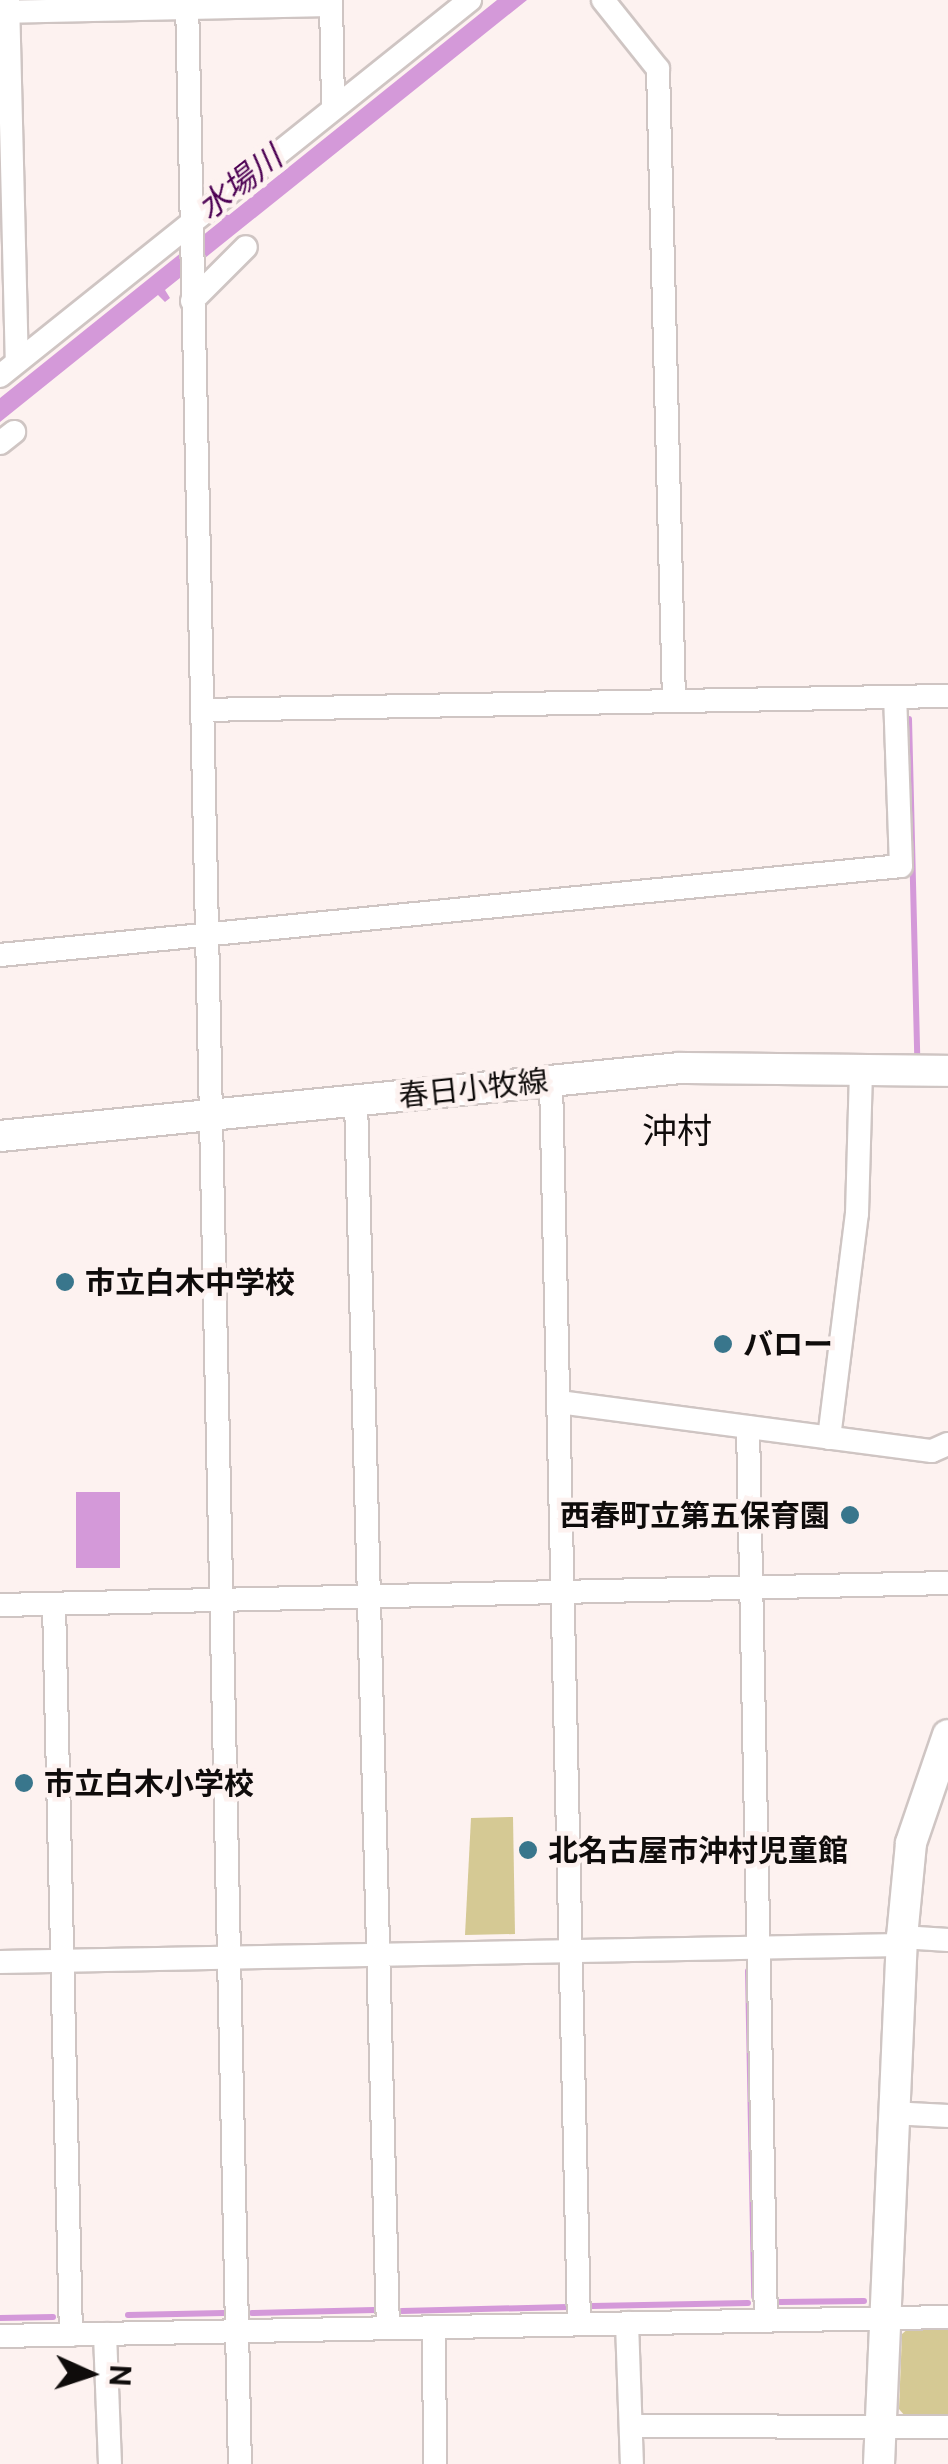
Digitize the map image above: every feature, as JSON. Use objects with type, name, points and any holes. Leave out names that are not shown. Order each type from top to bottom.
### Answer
[{"type":"main road","name":"春日小牧線","points":[[0,1136],[722,1066],[948,1071]]},
{"type":"main road","points":[[879,2464],[901,1941],[911,1843],[948,1735]]},
{"type":"street","points":[[9,368],[192,227],[334,107],[470,0]]},
{"type":"street","points":[[602,0],[658,69],[674,701]]},
{"type":"street","points":[[9,368],[6,8],[331,2],[334,107]]},
{"type":"street","points":[[187,4],[240,2464]]},
{"type":"street","points":[[192,297],[246,248]]},
{"type":"street","points":[[202,710],[948,696]]},
{"type":"street","points":[[0,955],[901,866],[895,697]]},
{"type":"street","points":[[829,1438],[858,1214],[861,1069]]},
{"type":"street","points":[[551,1080],[578,2324]]},
{"type":"street","points":[[356,1100],[388,2328]]},
{"type":"street","points":[[560,1402],[932,1451],[948,1444]]},
{"type":"street","points":[[748,1428],[766,2320]]},
{"type":"street","points":[[0,1605],[948,1583]]},
{"type":"street","points":[[54,1604],[70,2334]]},
{"type":"street","points":[[0,1962],[569,1954],[948,1940]]},
{"type":"street","points":[[892,2113],[948,2116]]},
{"type":"street","points":[[0,2336],[948,2317]]},
{"type":"street","points":[[627,2323],[632,2464]]},
{"type":"street","points":[[434,2327],[435,2464]]},
{"type":"street","points":[[105,2334],[110,2464]]},
{"type":"street","points":[[631,2426],[948,2426]]},
{"type":"shaded area","points":[[497,0],[527,0],[165,290],[170,298],[165,302],[158,295],[0,422],[0,398],[222,220],[219,214],[229,215]]},
{"type":"shaded area","points":[[76,1492],[120,1492],[120,1568],[76,1568]]},
{"type":"shaded area","points":[[513,1817],[515,1934],[465,1935],[471,1818]]},
{"type":"shaded area","points":[[909,2328],[948,2328],[948,2417],[905,2416],[899,2409],[902,2334]]},
{"type":"waterway","points":[[909,719],[917,1055]]},
{"type":"waterway","points":[[748,1971],[754,2297]]},
{"type":"waterway","points":[[780,2302],[864,2301]]},
{"type":"waterway","points":[[592,2306],[748,2303]]},
{"type":"waterway","points":[[402,2311],[567,2307]]},
{"type":"waterway","points":[[252,2313],[374,2310]]},
{"type":"waterway","points":[[128,2315],[224,2313]]},
{"type":"waterway","points":[[0,2318],[53,2317]]},
{"type":"place","name":"市立白木中学校","points":[[65,1282]]},
{"type":"place","name":"バロー","points":[[723,1344]]},
{"type":"place","name":"西春町立第五保育園","points":[[850,1515]]},
{"type":"place","name":"市立白木小学校","points":[[24,1783]]},
{"type":"place","name":"北名古屋市沖村児童館","points":[[528,1850]]},
{"type":"district","name":"沖村","points":[[677,1131]]},
{"type":"water label","name":"水場川","points":[[240,183]]}]
